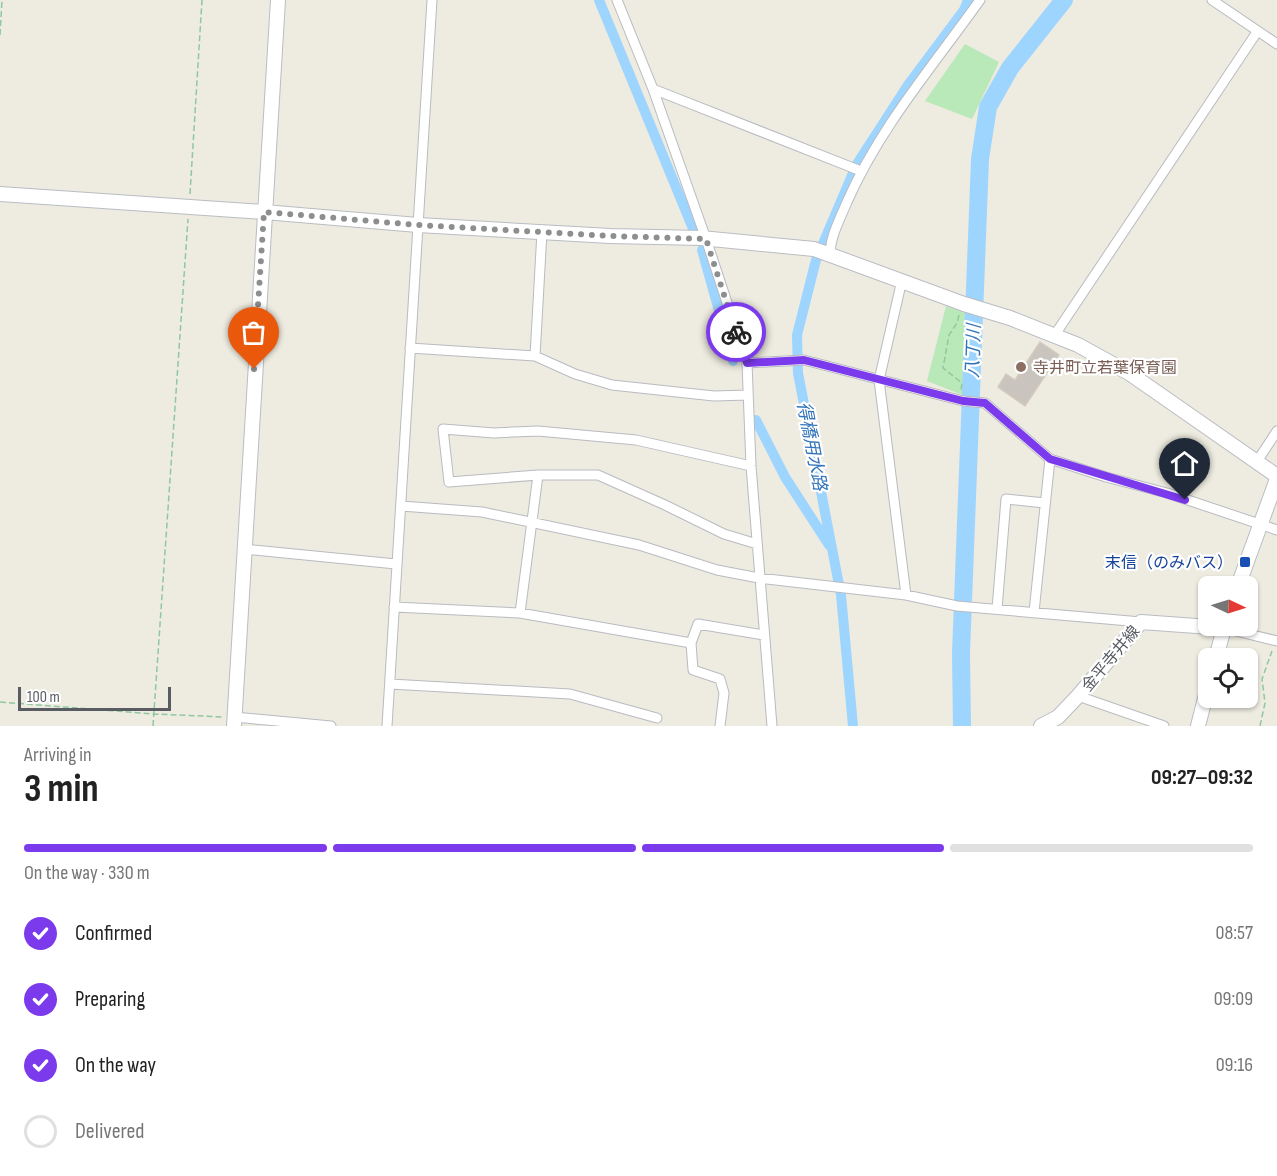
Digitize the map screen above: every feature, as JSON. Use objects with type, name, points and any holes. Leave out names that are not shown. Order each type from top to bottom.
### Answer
[{"type":"street","points":[[278,0],[234,721],[331,726]]},
{"type":"street","points":[[387,726],[432,0]]},
{"type":"street","points":[[617,0],[653,89],[699,238],[747,363],[751,466],[772,726]]},
{"type":"street","points":[[823,252],[831,240],[861,171],[912,89],[981,0]]},
{"type":"street","points":[[1212,0],[1277,44]]},
{"type":"street","points":[[1054,336],[1257,32]]},
{"type":"street","points":[[653,89],[861,171]]},
{"type":"street","points":[[0,194],[418,225],[699,238],[823,252],[1010,318],[1078,345],[1129,373],[1277,477],[1242,576]]},
{"type":"street","points":[[535,356],[543,232]]},
{"type":"street","points":[[902,280],[879,380],[906,595]]},
{"type":"street","points":[[410,348],[535,356],[575,374],[612,385],[714,396],[748,395]]},
{"type":"street","points":[[747,363],[804,360],[961,401],[985,403],[1050,459],[1277,530]]},
{"type":"street","points":[[751,466],[636,440],[538,431],[494,433],[443,429],[449,482],[538,475],[598,475],[665,504],[724,534],[757,544]]},
{"type":"street","points":[[1256,463],[1277,431]]},
{"type":"street","points":[[1034,612],[1050,459]]},
{"type":"street","points":[[520,613],[538,475]]},
{"type":"street","points":[[997,609],[1006,499],[1045,504]]},
{"type":"street","points":[[401,506],[482,512],[639,545],[717,570],[759,578],[843,586],[906,595],[957,606],[1141,622]]},
{"type":"street","points":[[243,549],[396,564]]},
{"type":"street","points":[[394,607],[520,613],[691,643]]},
{"type":"street","name":"金平寺井線","points":[[1041,726],[1058,717],[1141,622],[1198,625]]},
{"type":"street","points":[[720,726],[724,693],[720,679],[693,670],[691,643],[698,624],[764,635]]},
{"type":"street","points":[[1258,635],[1276,639]]},
{"type":"street","points":[[390,684],[570,694],[657,718]]},
{"type":"street","points":[[1078,696],[1164,726]]},
{"type":"street","points":[[1198,726],[1203,708]]},
{"type":"path","points":[[0,35],[2,0]]},
{"type":"path","points":[[153,726],[202,0]]},
{"type":"path","points":[[961,401],[962,382],[943,368],[949,334],[957,323],[963,303]]},
{"type":"path","points":[[1260,726],[1264,703],[1262,679],[1276,639]]},
{"type":"path","points":[[0,702],[234,721]]},
{"type":"green space","points":[[965,44],[999,62],[972,119],[925,101]]},
{"type":"green space","points":[[946,306],[969,314],[965,396],[927,381]]},
{"type":"building","points":[[1040,342],[1059,355],[1025,406],[998,387],[1006,374],[1015,380]]},
{"type":"waterway","points":[[599,0],[694,231]]},
{"type":"waterway","name":"得橋用水路","points":[[857,164],[908,85],[964,10],[968,0]]},
{"type":"waterway","name":"八丁川","points":[[962,726],[961,653],[980,159],[988,107],[1010,68],[1064,0]]},
{"type":"waterway","name":"得橋用水路","points":[[853,173],[816,260],[797,335],[798,373],[841,595],[853,726]]},
{"type":"waterway","points":[[702,250],[733,361]]},
{"type":"waterway","points":[[756,420],[785,477],[829,545]]},
{"type":"way so far","points":[[254,369],[264,212],[418,225],[706,239],[736,332]]},
{"type":"place","name":"寺井町立若葉保育園","points":[[1021,367]]},
{"type":"place","name":"末信（のみバス）","points":[[1245,562]]},
{"type":"route","points":[[736,332],[747,363],[804,360],[963,401],[985,403],[1050,459],[1185,500]]}]
